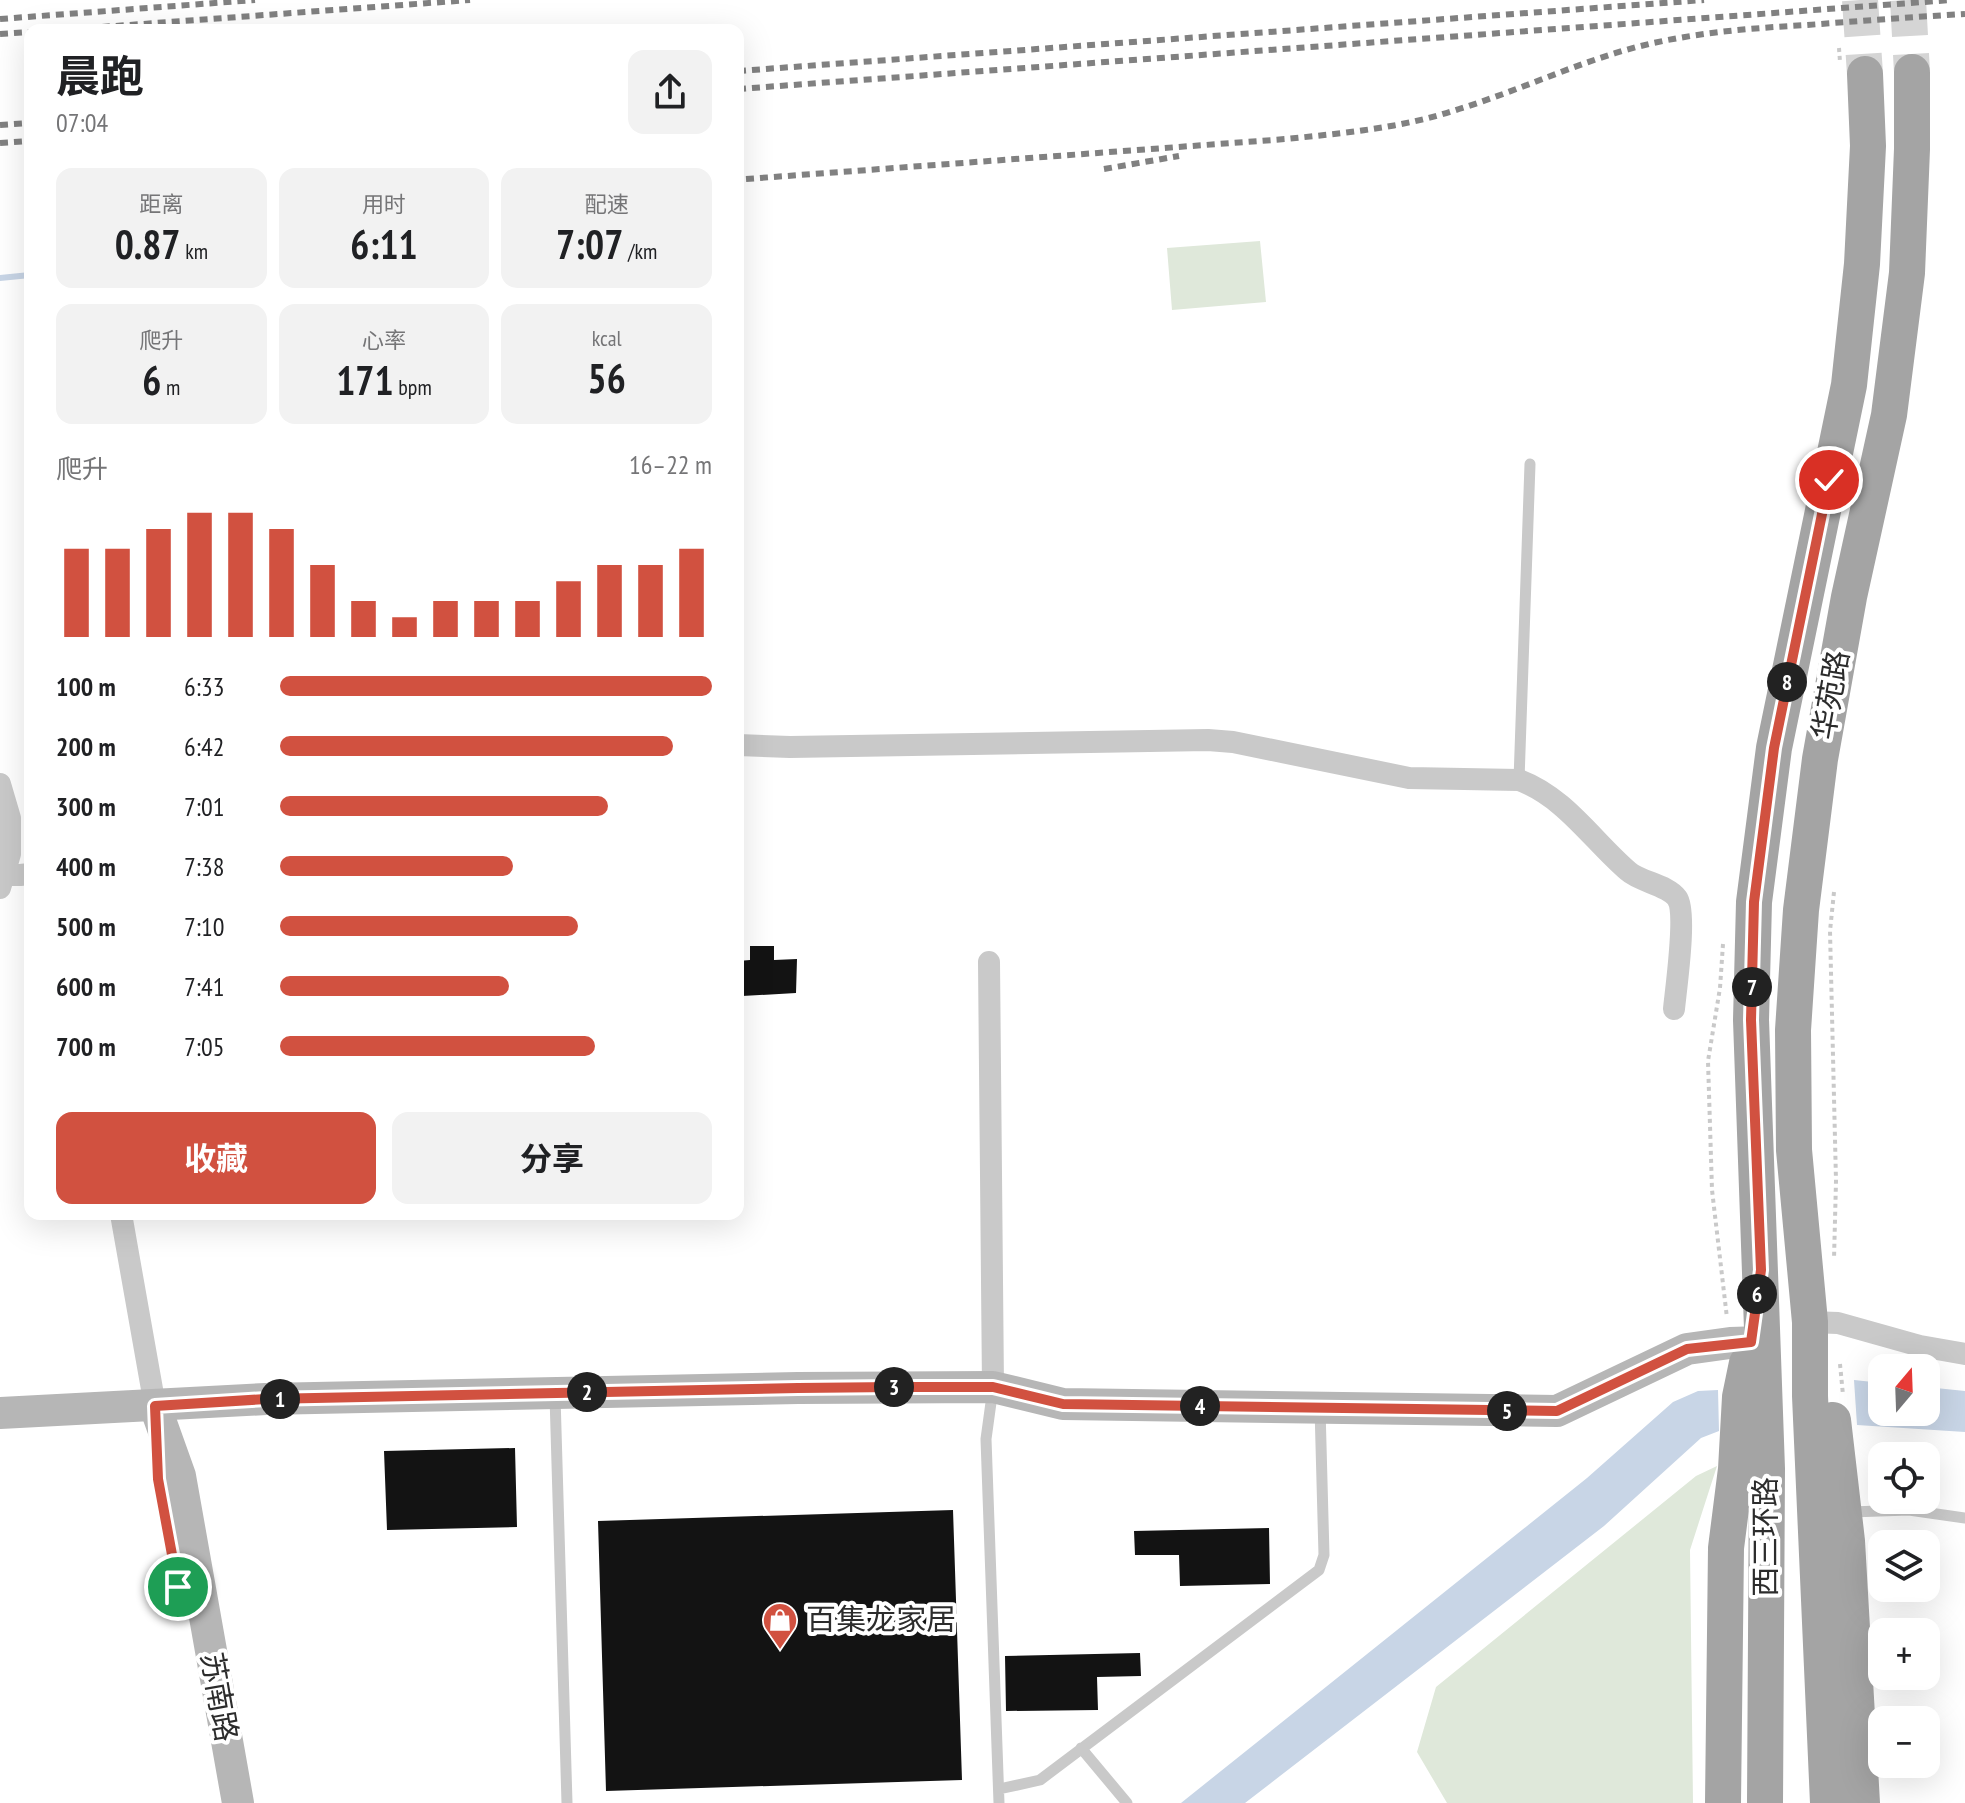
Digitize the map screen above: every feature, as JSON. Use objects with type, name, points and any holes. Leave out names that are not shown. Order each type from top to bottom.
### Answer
[{"type":"main road","name":"华苑路","points":[[1824,1322],[1794,1150],[1793,1030],[1801,910],[1820,759],[1849,597],[1889,415],[1907,273],[1912,72]]},
{"type":"main road","name":"华苑路","points":[[1756,1342],[1761,1270],[1751,1020],[1754,902],[1774,748],[1849,385],[1862,264],[1868,146],[1865,74]]},
{"type":"main road","points":[[1824,1322],[1847,1541],[1862,1803]]},
{"type":"main road","name":"西三环路","points":[[1824,1322],[1811,1411],[1828,1803]]},
{"type":"main road","points":[[1723,1803],[1726,1548],[1736,1469],[1740,1397],[1756,1342]]},
{"type":"main road","name":"西三环路","points":[[1756,1342],[1767,1469],[1765,1803]]},
{"type":"street","points":[[744,745],[1208,740],[1233,742],[1409,778],[1519,780],[1556,799],[1631,874],[1677,898],[1682,914],[1674,1009]]},
{"type":"street","points":[[0,784],[10,818],[10,854],[2,882]]},
{"type":"street","points":[[2,882],[24,875]]},
{"type":"street","points":[[989,962],[993,1387]]},
{"type":"street","points":[[122,1220],[155,1406]]},
{"type":"street","points":[[1824,1322],[1965,1354]]},
{"type":"street","points":[[0,1413],[266,1399],[993,1387],[1063,1404],[1557,1411],[1687,1349],[1756,1342]]},
{"type":"street","name":"苏南路","points":[[155,1406],[158,1479],[216,1803]]},
{"type":"street","name":"苏南路","points":[[155,1406],[180,1476],[238,1803]]},
{"type":"lane","points":[[1519,780],[1530,464]]},
{"type":"lane","points":[[993,1387],[986,1439],[999,1803]]},
{"type":"lane","points":[[555,1393],[567,1803]]},
{"type":"lane","points":[[999,1789],[1040,1780],[1319,1570],[1324,1555],[1320,1408]]},
{"type":"lane","points":[[1843,1513],[1909,1510],[1965,1518]]},
{"type":"lane","points":[[1081,1748],[1127,1803]]},
{"type":"path","points":[[1835,883],[1830,931],[1835,1266]]},
{"type":"path","points":[[1824,1322],[1843,1400]]},
{"type":"shaded area","points":[[1260,241],[1266,302],[1172,310],[1167,248]]},
{"type":"shaded area","points":[[1717,1466],[1690,1550],[1693,1803],[1447,1803],[1417,1752],[1436,1687],[1696,1476]]},
{"type":"water","points":[[1854,1380],[1868,1382],[1868,1426],[1857,1425]]},
{"type":"water","points":[[1940,1388],[1965,1391],[1965,1432],[1872,1426],[1940,1426]]},
{"type":"water","points":[[1718,1390],[1719,1431],[1701,1438],[1604,1526],[1245,1803],[1181,1803],[1587,1478],[1673,1402],[1698,1391]]},
{"type":"building","points":[[750,946],[774,946],[774,960],[797,959],[796,993],[744,996],[744,960],[750,960]]},
{"type":"building","points":[[515,1448],[517,1527],[387,1530],[384,1451]]},
{"type":"building","name":"百集龙家居","points":[[953,1510],[962,1780],[606,1791],[598,1521]]},
{"type":"building","points":[[1269,1528],[1270,1584],[1180,1586],[1179,1555],[1135,1555],[1134,1531]]},
{"type":"building","points":[[1140,1653],[1141,1676],[1097,1677],[1098,1710],[1006,1711],[1005,1656]]},
{"type":"waterway","points":[[0,278],[24,276]]},
{"type":"tunnel","points":[[1860,0],[1865,74]]},
{"type":"tunnel","points":[[1908,0],[1912,72]]},
{"type":"railway","points":[[0,19],[255,0]]},
{"type":"railway","points":[[142,24],[470,0]]},
{"type":"railway","points":[[744,71],[1704,0]]},
{"type":"railway","points":[[744,89],[1951,0]]},
{"type":"railway","points":[[746,179],[1351,132],[1438,115],[1625,50],[1669,40],[1747,29],[1965,14]]},
{"type":"railway","points":[[0,34],[24,32]]},
{"type":"railway","points":[[0,125],[24,123]]},
{"type":"railway","points":[[0,143],[24,141]]},
{"type":"railway","points":[[1104,169],[1179,156]]},
{"type":"place","name":"百集龙家居","points":[[780,1651]]},
{"type":"route","points":[[178,1587],[158,1479],[155,1406],[266,1399],[993,1387],[1063,1404],[1557,1411],[1687,1349],[1751,1342],[1761,1270],[1751,1020],[1754,902],[1774,748],[1829,480]]}]
